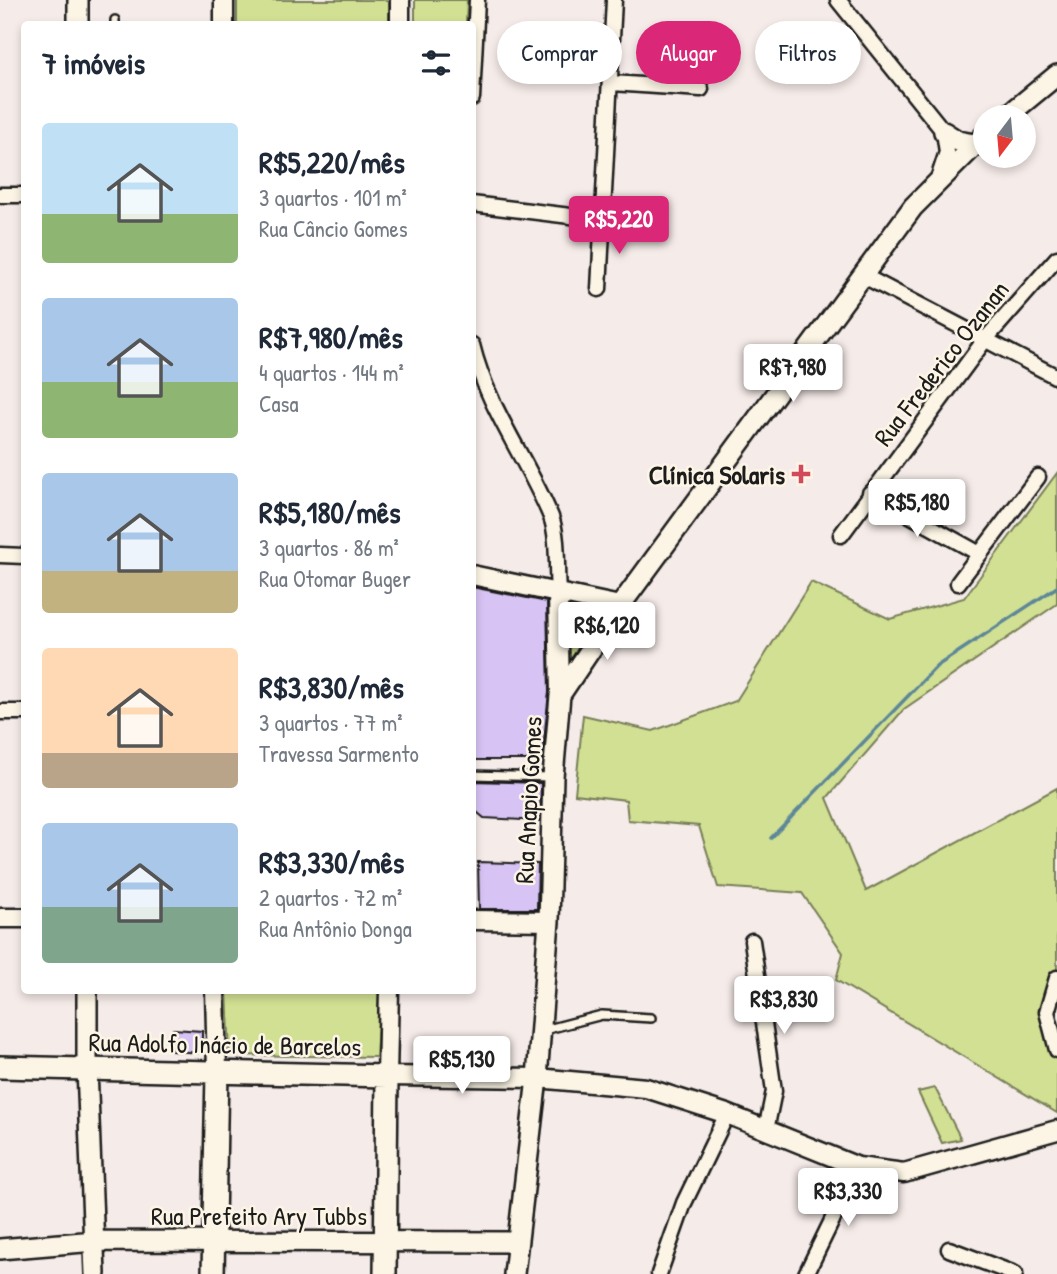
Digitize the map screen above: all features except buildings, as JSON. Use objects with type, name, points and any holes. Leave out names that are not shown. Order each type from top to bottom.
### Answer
[{"type":"main road","points":[[78,0],[78,21]]},
{"type":"main road","points":[[1021,105],[1057,75]]},
{"type":"main road","points":[[944,132],[958,141],[973,140]]},
{"type":"main road","points":[[560,695],[620,606],[863,275],[938,179],[973,146]]},
{"type":"main road","name":"Rua Anapio Gomes","points":[[514,1274],[541,1032],[549,921],[553,777],[560,695]]},
{"type":"main road","points":[[87,994],[87,1069],[95,1274]]},
{"type":"main road","name":"Rua Adolfo Inácio de Barcelos","points":[[0,1068],[387,1076]]},
{"type":"main road","points":[[213,1274],[217,1072]]},
{"type":"main road","points":[[385,1274],[387,1076]]},
{"type":"main road","name":"Rua Prefeito Ary Tubbs","points":[[0,1249],[95,1241],[517,1242]]},
{"type":"street","points":[[224,0],[224,21]]},
{"type":"street","points":[[400,0],[400,21]]},
{"type":"street","points":[[476,21],[477,0]]},
{"type":"street","points":[[613,21],[614,0]]},
{"type":"street","points":[[838,0],[944,132],[947,152],[938,179]]},
{"type":"street","points":[[599,289],[612,84]]},
{"type":"street","points":[[622,84],[701,89]]},
{"type":"street","points":[[0,195],[21,195]]},
{"type":"street","points":[[476,204],[603,220]]},
{"type":"street","name":"Rua Frederico Ozanan","points":[[841,535],[984,341],[1057,258]]},
{"type":"street","points":[[863,275],[984,341],[1057,377]]},
{"type":"street","name":"Rua Anapio Gomes","points":[[476,360],[505,428],[552,520],[558,592],[560,695]]},
{"type":"street","points":[[958,583],[1038,477]]},
{"type":"street","points":[[870,493],[980,554]]},
{"type":"street","points":[[0,555],[21,556]]},
{"type":"street","points":[[476,576],[620,606]]},
{"type":"street","points":[[0,712],[21,712]]},
{"type":"street","points":[[0,918],[21,918]]},
{"type":"street","points":[[476,920],[549,921]]},
{"type":"street","points":[[752,941],[774,1091],[765,1130]]},
{"type":"street","points":[[1057,978],[1047,1012],[1057,1050]]},
{"type":"street","points":[[215,994],[217,1072]]},
{"type":"street","points":[[387,1076],[389,994]]},
{"type":"street","name":"Rua Adolfo Inácio de Barcelos","points":[[387,1076],[537,1077],[646,1088],[727,1114],[858,1167],[904,1172],[1057,1130]]},
{"type":"street","points":[[659,1274],[684,1203],[727,1114]]},
{"type":"street","points":[[806,1274],[858,1167]]},
{"type":"street","points":[[949,1249],[1015,1274]]},
{"type":"lane","points":[[476,775],[553,777]]},
{"type":"lane","points":[[541,1032],[602,1015],[651,1018]]},
{"type":"green space","points":[[237,0],[389,0],[389,21],[237,21]]},
{"type":"green space","points":[[415,0],[467,0],[466,21],[415,21]]},
{"type":"green space","points":[[1057,473],[1057,604],[904,709],[827,798],[866,891],[1057,788],[1057,1113],[836,980],[843,953],[802,893],[718,887],[699,826],[628,820],[626,800],[575,794],[583,715],[653,731],[736,701],[811,582],[890,619],[964,598]]},
{"type":"green space","points":[[564,602],[609,612],[565,679]]},
{"type":"green space","points":[[227,994],[380,994],[376,1057],[230,1055]]},
{"type":"green space","points":[[935,1088],[961,1139],[942,1143],[918,1092]]},
{"type":"waterway","points":[[771,838],[937,666],[1057,587]]},
{"type":"place","name":"Clínica Solaris","points":[[801,474]]}]
